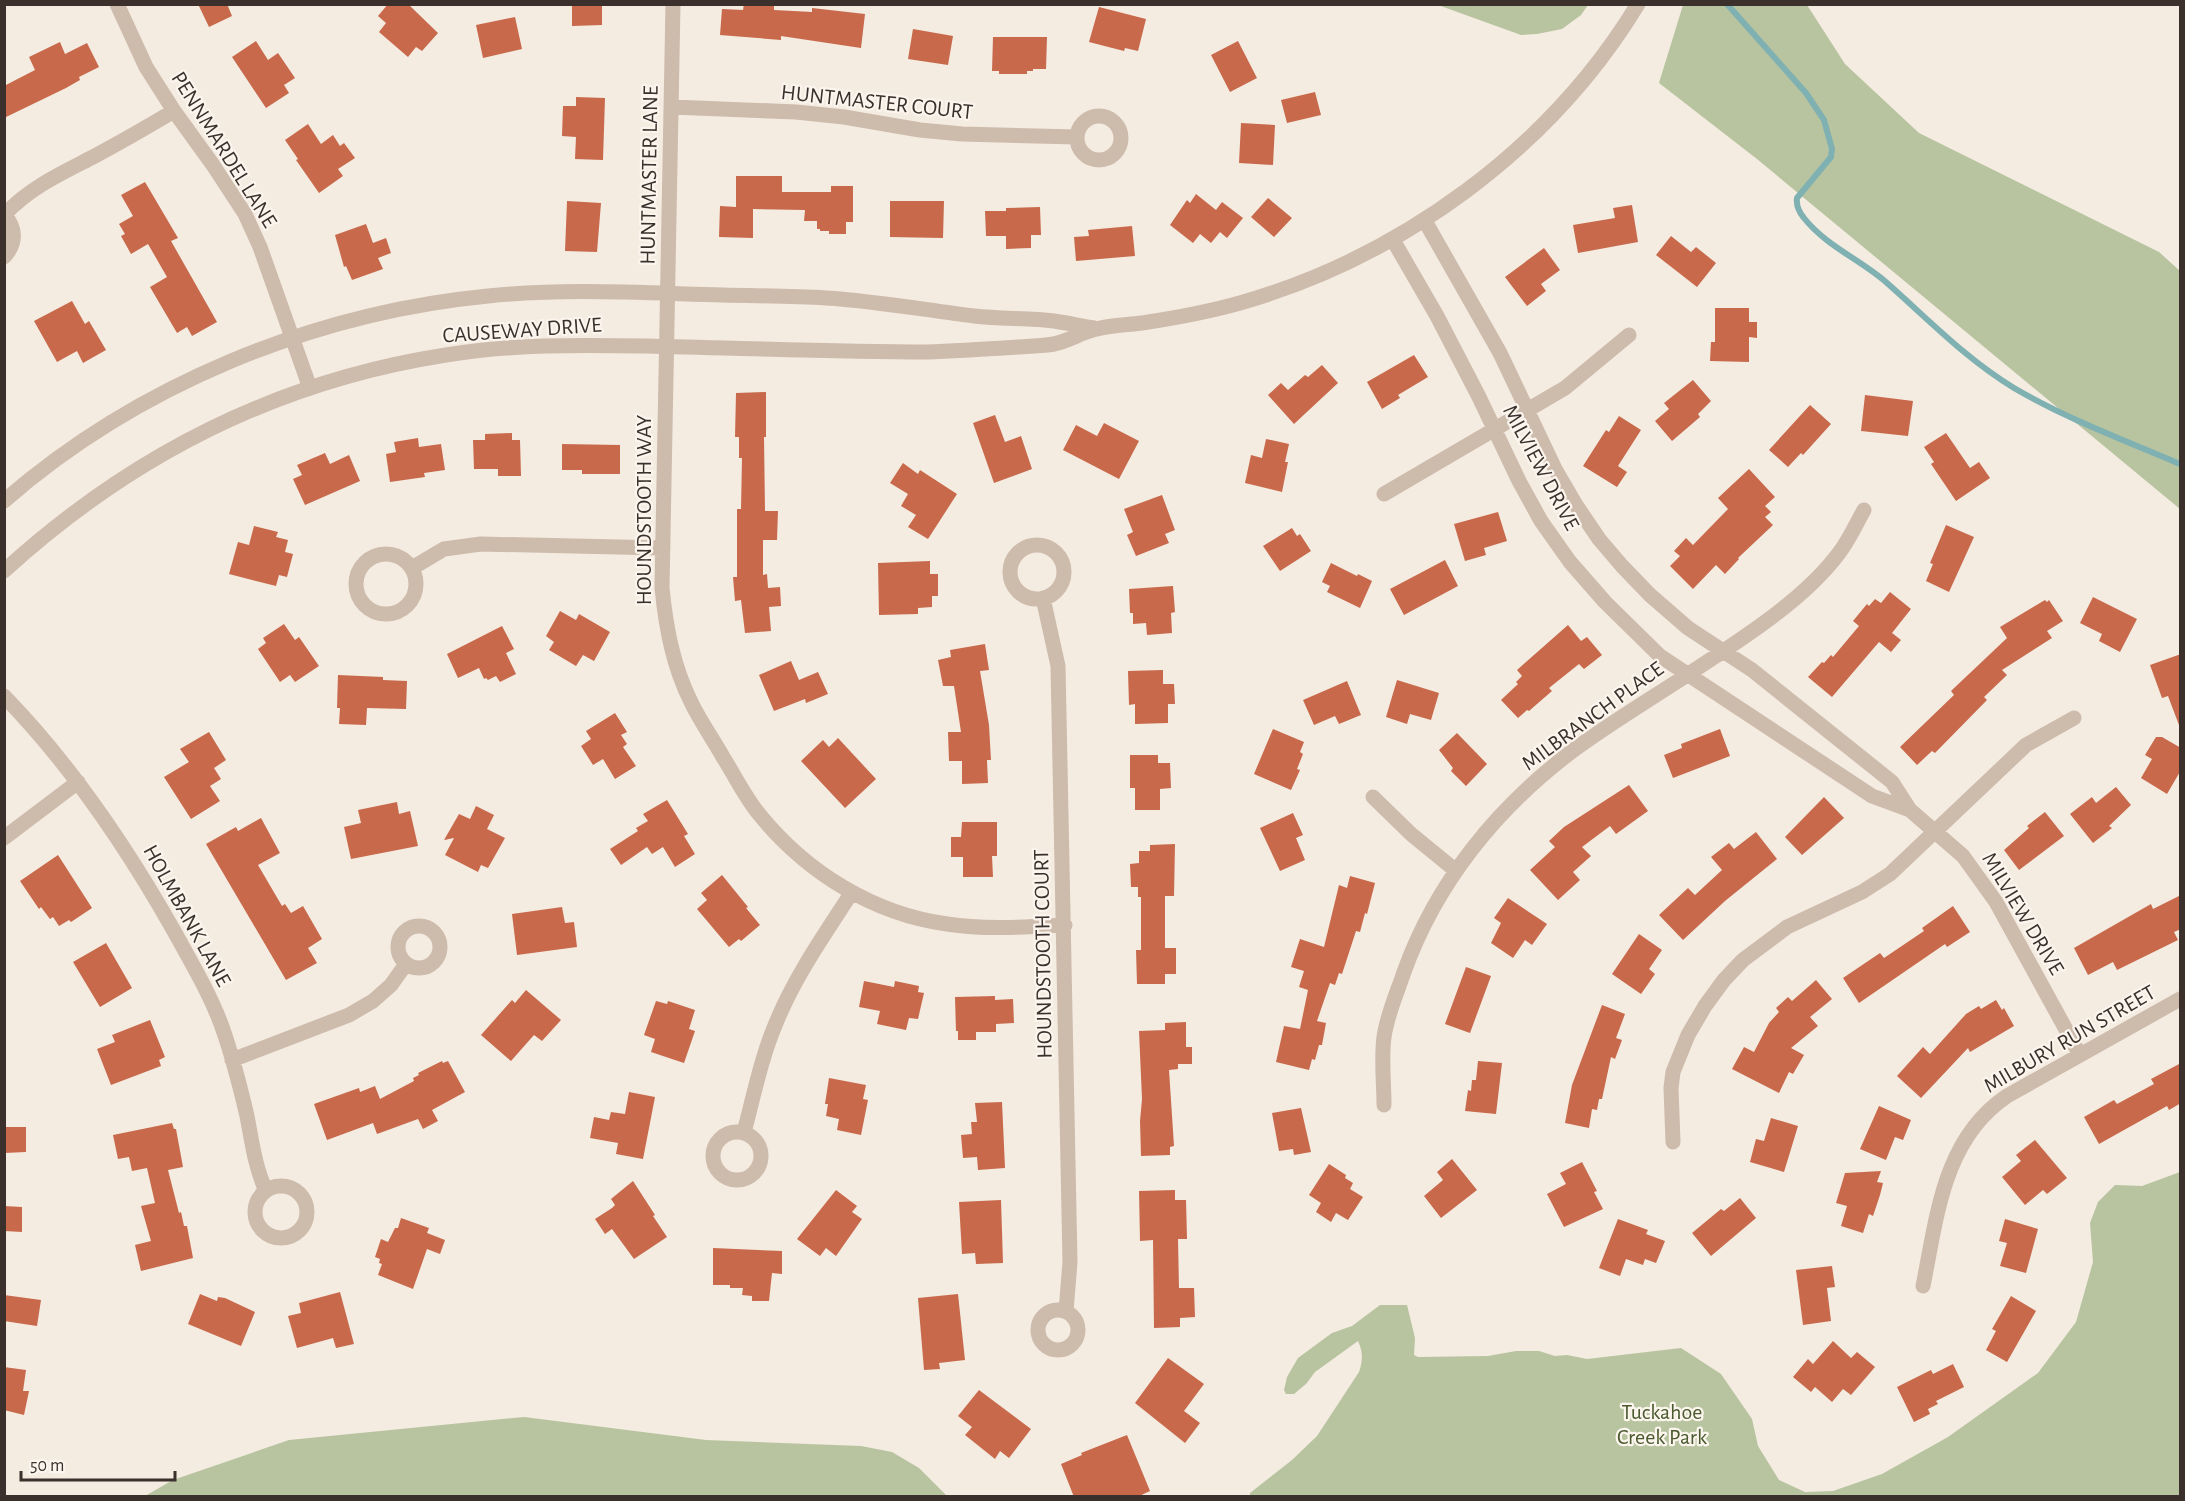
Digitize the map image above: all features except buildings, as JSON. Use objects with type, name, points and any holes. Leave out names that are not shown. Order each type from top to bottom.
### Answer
[{"type":"street","name":"PENNMARDEL LANE","points":[[117,4],[146,67],[245,214],[260,247],[310,388]]},
{"type":"street","name":"HUNTMASTER LANE","points":[[666,346],[673,4]]},
{"type":"street","name":"CAUSEWAY DRIVE","points":[[4,571],[64,520],[165,453],[211,428],[275,399],[357,373],[444,355],[490,349],[559,345],[928,352],[1055,344],[1097,329],[1210,311],[1304,281],[1393,240],[1425,221],[1528,140],[1596,64],[1638,4]]},
{"type":"street","name":"HUNTMASTER COURT","points":[[672,107],[844,117],[920,130],[962,134],[1077,137]]},
{"type":"street","points":[[4,257],[14,239],[10,222],[5,214],[20,198],[174,111]]},
{"type":"street","name":"MILVIEW DRIVE","points":[[1425,221],[1500,353],[1555,470],[1599,538],[1650,595],[1688,628],[1752,670],[1892,782],[1910,810],[1963,856],[1996,902],[2080,1055]]},
{"type":"street","name":"MILVIEW DRIVE","points":[[1393,240],[1437,316],[1541,521],[1570,562],[1605,602],[1660,656],[1687,675],[1872,796],[1910,810]]},
{"type":"street","name":"CAUSEWAY DRIVE","points":[[4,501],[74,447],[138,406],[200,375],[257,351],[329,327],[418,305],[489,296],[559,292],[827,298],[976,316],[1053,321],[1097,329]]},
{"type":"street","points":[[1384,494],[1565,388],[1629,335]]},
{"type":"street","name":"HOUNDSTOOTH WAY","points":[[666,346],[662,588],[666,626],[677,670],[691,702],[759,814],[786,845],[823,876],[888,909],[947,924],[1006,927],[1065,925]]},
{"type":"street","name":"MILBRANCH PLACE","points":[[1384,1105],[1384,1038],[1387,1022],[1411,952],[1433,906],[1455,870],[1483,834],[1520,795],[1572,752],[1723,652],[1780,610],[1822,573],[1840,552],[1864,510]]},
{"type":"street","points":[[412,568],[444,549],[481,543],[663,548]]},
{"type":"street","points":[[388,554],[398,556],[412,568],[416,586],[409,604],[402,609],[384,614],[375,611],[360,599],[356,581],[363,564],[370,558],[388,554]]},
{"type":"street","name":"HOUNDSTOOTH COURT","points":[[1043,598],[1058,666],[1070,1262],[1066,1311]]},
{"type":"street","name":"HOLMBANK LANE","points":[[4,696],[30,722],[113,830],[149,886],[201,981],[221,1024],[243,1097],[259,1176],[266,1191]]},
{"type":"street","points":[[1673,1142],[1671,1089],[1673,1072],[1688,1035],[1724,980],[1743,960],[1787,927],[1862,892],[1890,874],[2026,745],[2074,718]]},
{"type":"street","points":[[4,838],[78,782]]},
{"type":"street","points":[[1373,796],[1412,834],[1455,870]]},
{"type":"street","points":[[744,1132],[760,1066],[776,1023],[799,977],[852,892]]},
{"type":"street","points":[[232,1060],[349,1015],[379,996],[391,985],[406,964]]},
{"type":"street","name":"MILBURY RUN STREET","points":[[1923,1286],[1934,1225],[1946,1177],[1965,1137],[1995,1104],[2181,999]]},
{"type":"green space","points":[[1438,5],[1588,5],[1581,15],[1562,29],[1521,35]]},
{"type":"green space","points":[[1683,5],[1807,5],[1845,64],[1919,133],[2159,252],[2180,271],[2180,509],[1757,159],[1659,83]]},
{"type":"green space","name":"Tuckahoe Creek Park","points":[[2180,1172],[2180,1496],[1250,1496],[1250,1493],[1292,1460],[1317,1436],[1359,1372],[1362,1356],[1358,1341],[1315,1372],[1294,1394],[1286,1394],[1284,1390],[1287,1377],[1298,1358],[1332,1333],[1352,1326],[1380,1305],[1407,1305],[1415,1338],[1414,1355],[1418,1357],[1488,1356],[1516,1351],[1539,1351],[1555,1356],[1567,1355],[1587,1359],[1681,1348],[1721,1374],[1752,1419],[1758,1446],[1779,1480],[1805,1492],[1833,1491],[1882,1474],[1948,1437],[2038,1373],[2076,1322],[2093,1262],[2090,1223],[2098,1202],[2115,1185],[2142,1186]]},
{"type":"green space","points":[[524,1417],[706,1440],[861,1446],[892,1452],[919,1468],[947,1496],[145,1496],[173,1480],[289,1440]]},
{"type":"waterway","points":[[1727,4],[1806,93],[1824,120],[1832,149],[1831,157],[1797,198],[1799,211],[1813,228],[1887,283],[1964,352],[1996,377],[2075,419],[2180,464]]}]
